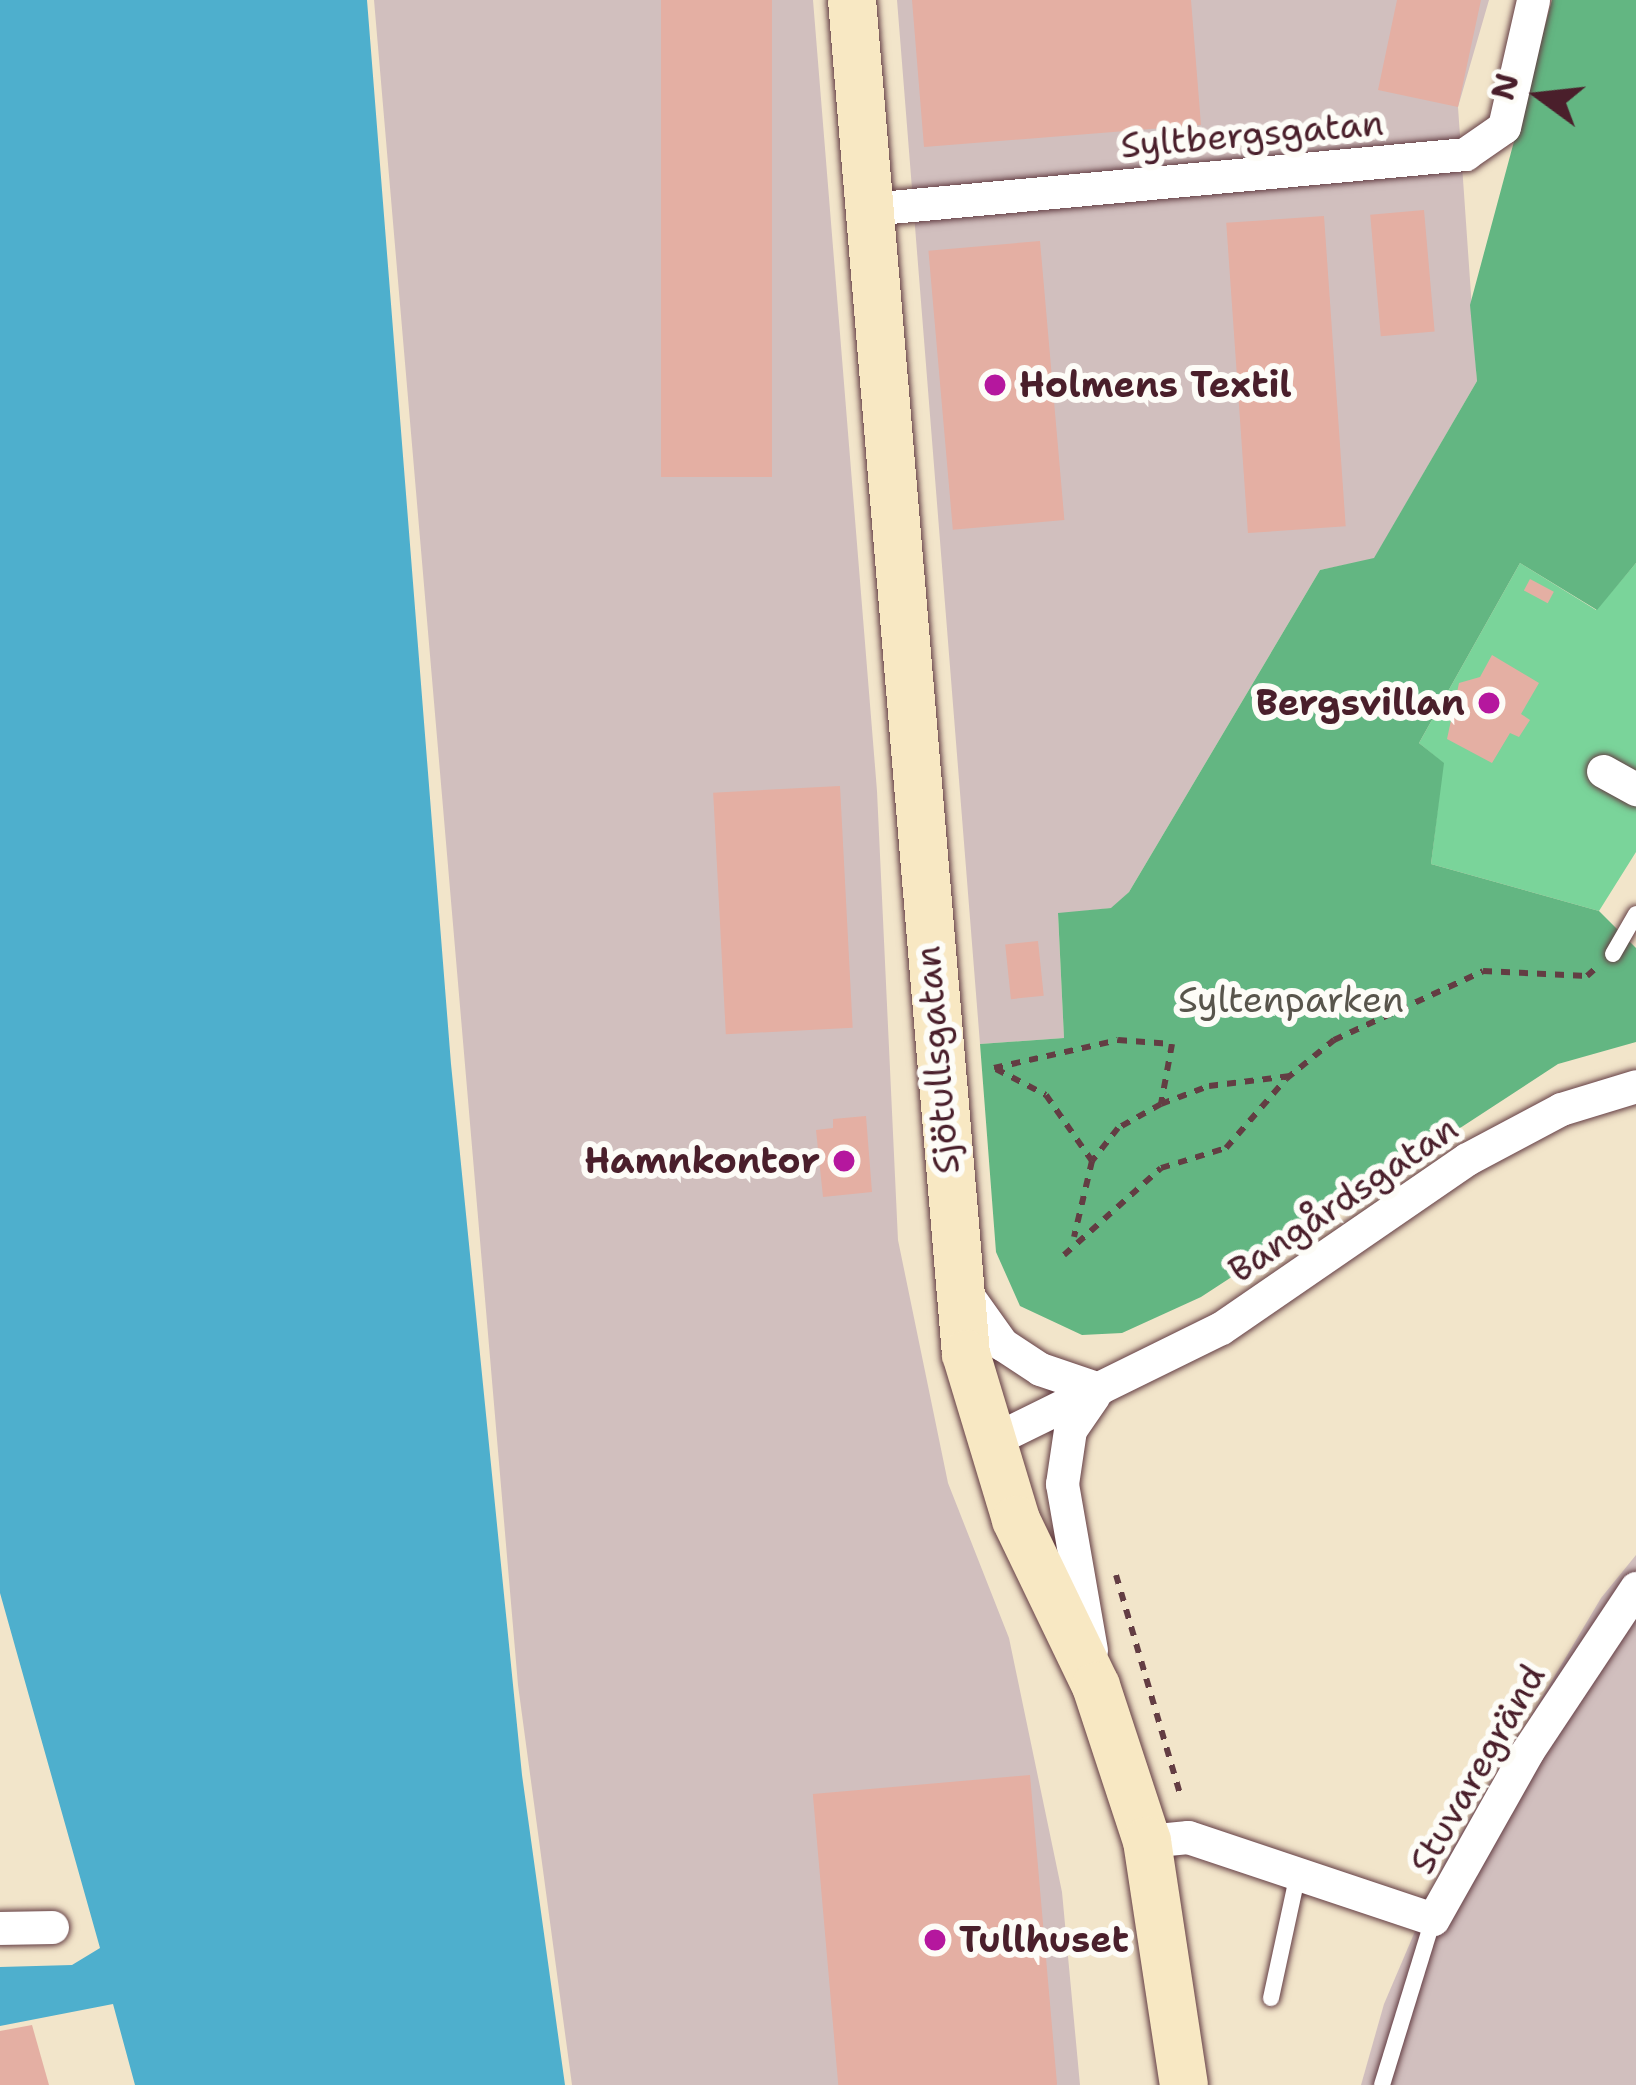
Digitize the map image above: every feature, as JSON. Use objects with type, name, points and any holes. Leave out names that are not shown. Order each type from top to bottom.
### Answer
[{"type":"main road","name":"Sjötullsgatan","points":[[852,0],[956,1276],[989,1442],[1016,1520],[1167,1839],[1184,2085]]},
{"type":"street","name":"Syltbergsgatan","points":[[869,208],[1465,154],[1504,127],[1533,0]]},
{"type":"street","points":[[1603,771],[1636,789]]},
{"type":"street","name":"Bangårdsgatan","points":[[989,1442],[1099,1389],[1292,1284],[1377,1215],[1467,1159],[1561,1108],[1636,1086]]},
{"type":"street","points":[[956,1276],[1002,1344],[1040,1369],[1099,1389],[1070,1430],[1062,1471],[1096,1686]]},
{"type":"street","name":"Stuvaregränd","points":[[1167,1839],[1298,1874],[1433,1919],[1527,1752],[1636,1588]]},
{"type":"street","points":[[0,1928],[52,1928]]},
{"type":"lane","points":[[1612,955],[1636,914]]},
{"type":"lane","points":[[1271,1998],[1298,1874]]},
{"type":"lane","points":[[1382,2085],[1433,1919]]},
{"type":"path","points":[[1073,1240],[1161,1168],[1226,1148],[1290,1076],[1334,1040],[1448,980],[1532,968],[1587,976],[1612,955]]},
{"type":"path","points":[[972,1069],[1118,1040],[1172,1044],[1161,1104]]},
{"type":"path","points":[[994,1068],[1046,1095],[1092,1162]]},
{"type":"path","points":[[1064,1255],[1073,1240],[1092,1162],[1118,1128],[1209,1085],[1290,1076]]},
{"type":"path","points":[[1114,1567],[1167,1839]]},
{"type":"shaded area","points":[[374,0],[813,0],[877,791],[898,1240],[948,1483],[1009,1638],[1062,1892],[1080,2085],[572,2085],[518,1685]]},
{"type":"shaded area","points":[[897,0],[1489,0],[1458,107],[1477,381],[1374,559],[1320,570],[1129,892],[1112,908],[1058,914],[1064,1038],[980,1044]]},
{"type":"shaded area","points":[[1636,1555],[1636,2085],[1361,2085],[1384,2004],[1445,1861],[1601,1598]]},
{"type":"green space","name":"Syltenparken","points":[[1552,0],[1636,0],[1636,563],[1597,610],[1520,563],[1419,743],[1444,763],[1431,864],[1599,911],[1636,948],[1636,1042],[1558,1064],[1201,1297],[1122,1333],[1082,1335],[1020,1306],[996,1252],[980,1044],[1064,1038],[1058,913],[1111,908],[1129,892],[1320,570],[1374,558],[1477,381],[1470,305]]},
{"type":"green space","points":[[1520,563],[1596,610],[1636,563],[1636,852],[1599,911],[1431,864],[1443,763],[1419,743]]},
{"type":"water","points":[[0,0],[367,0],[451,1064],[522,1775],[565,2085],[135,2085],[113,2004],[0,2026],[0,1967],[72,1965],[100,1948],[0,1593]]},
{"type":"building","points":[[661,0],[772,0],[772,477],[661,477]]},
{"type":"building","points":[[912,0],[1191,0],[1201,125],[924,147]]},
{"type":"building","points":[[1397,0],[1481,0],[1458,107],[1378,90]]},
{"type":"building","points":[[1424,210],[1435,332],[1381,336],[1370,215]]},
{"type":"building","points":[[1324,216],[1346,526],[1248,533],[1226,223]]},
{"type":"building","name":"Holmens Textil","points":[[1040,241],[1064,520],[953,530],[928,251]]},
{"type":"building","points":[[1530,579],[1554,592],[1548,603],[1524,590]]},
{"type":"building","name":"Bergsvillan","points":[[1492,655],[1539,683],[1521,714],[1530,720],[1519,737],[1510,733],[1492,763],[1447,739],[1459,683],[1480,677]]},
{"type":"building","points":[[840,786],[853,1028],[726,1034],[713,793]]},
{"type":"building","points":[[1038,941],[1044,996],[1011,999],[1005,944]]},
{"type":"building","name":"Hamnkontor","points":[[866,1116],[872,1192],[823,1197],[816,1130],[833,1128],[833,1119]]},
{"type":"building","name":"Tullhuset","points":[[1030,1775],[1057,2085],[838,2085],[813,1794]]},
{"type":"building","points":[[32,2025],[49,2085],[0,2085],[0,2031]]},
{"type":"place","name":"Holmens Textil","points":[[995,385]]},
{"type":"place","name":"Bergsvillan","points":[[1489,703]]},
{"type":"place","name":"Hamnkontor","points":[[844,1161]]},
{"type":"place","name":"Tullhuset","points":[[935,1940]]}]
